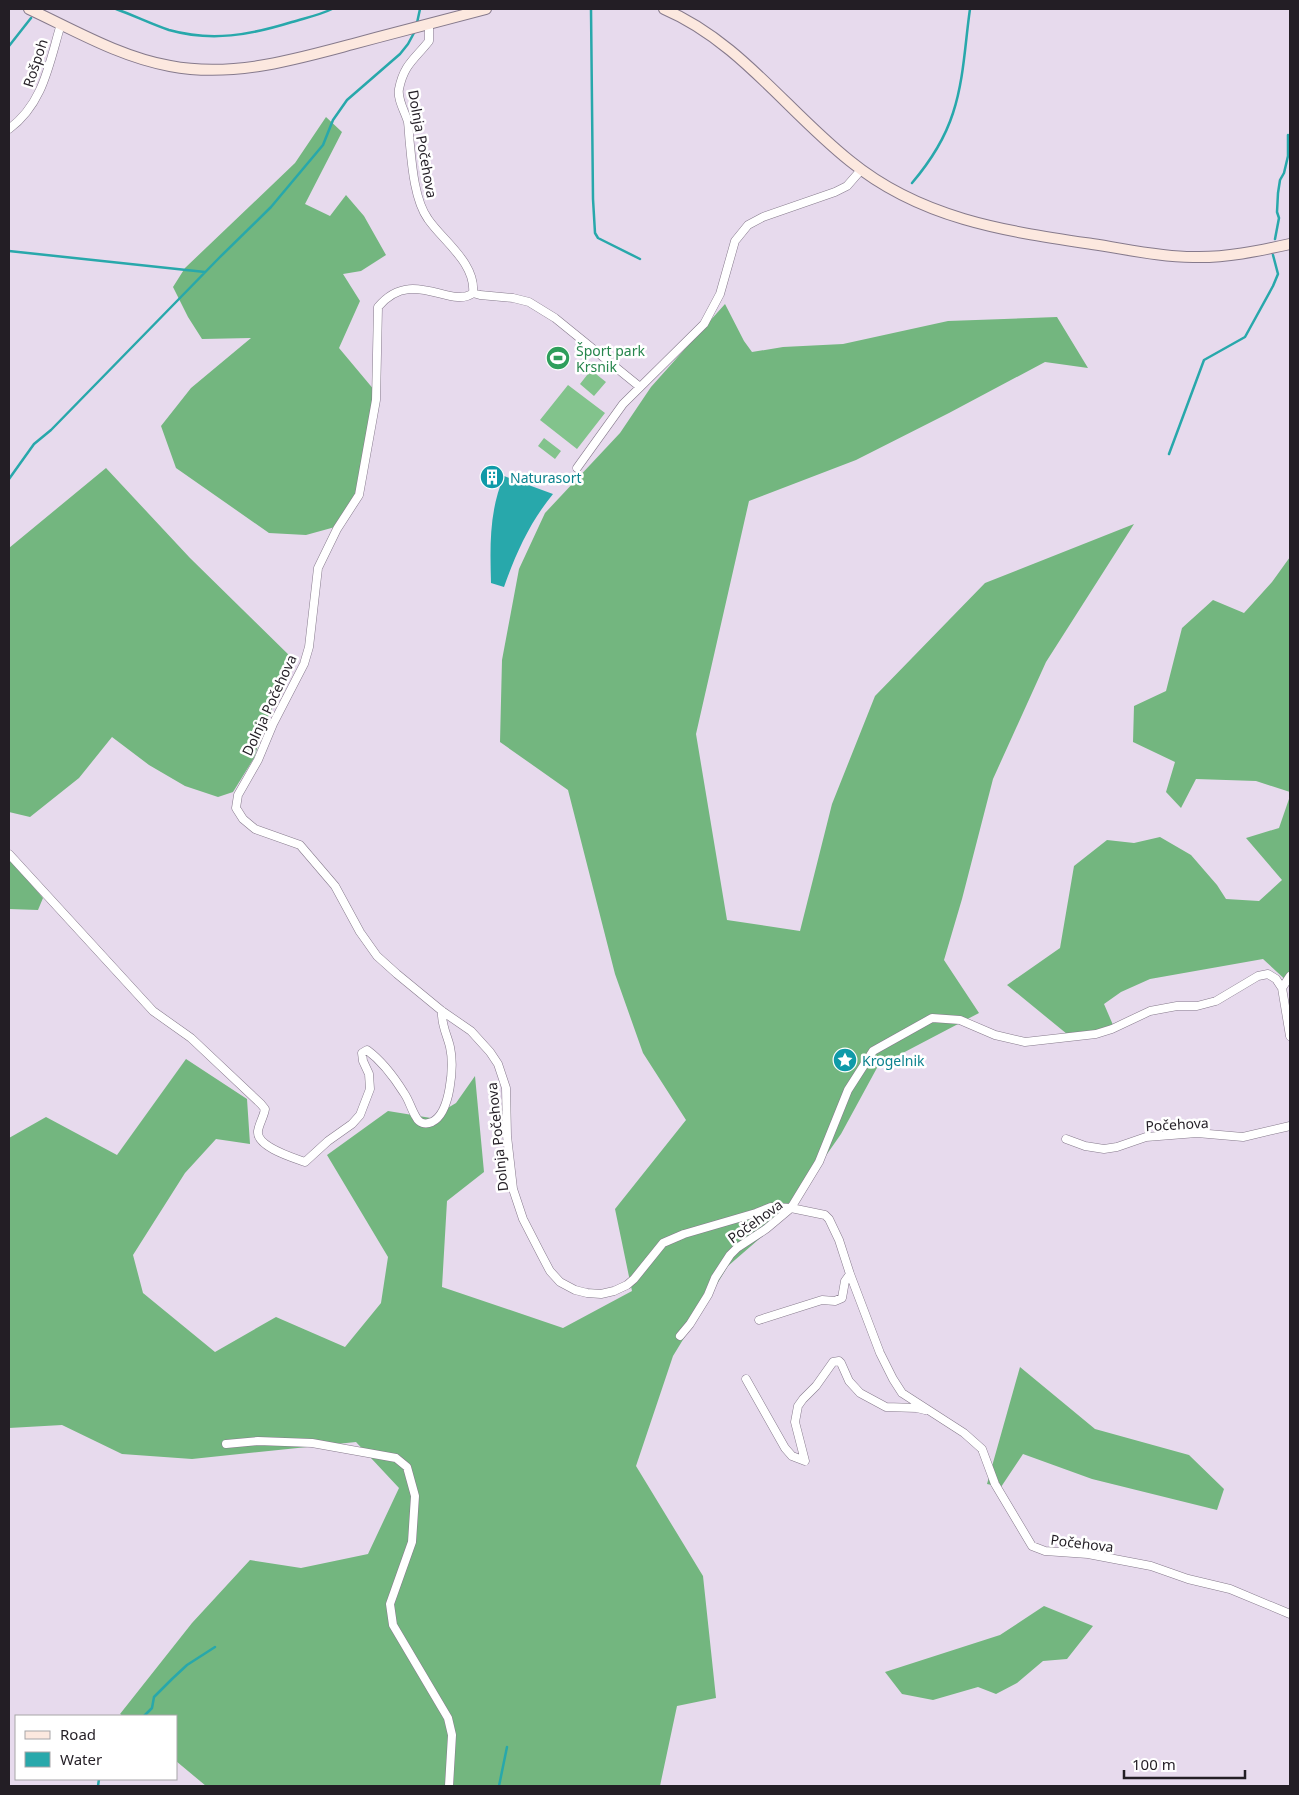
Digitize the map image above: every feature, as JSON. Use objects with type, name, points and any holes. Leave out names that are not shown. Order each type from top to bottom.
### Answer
[{"type":"main road","points":[[29,9],[144,60],[169,66],[211,70],[235,70],[266,66],[486,9]]},
{"type":"main road","points":[[664,9],[695,25],[726,47],[821,137],[861,170],[906,197],[936,211],[972,222],[1023,233],[1148,253],[1194,257],[1239,254],[1290,244]]},
{"type":"street","name":"Rošpoh","points":[[9,129],[18,123],[30,109],[41,91],[61,24]]},
{"type":"street","name":"Dolnja Počehova","points":[[424,25],[429,41],[406,69],[398,92],[408,123],[415,181],[421,205],[426,218],[457,253],[467,268],[473,293]]},
{"type":"street","points":[[576,468],[623,404],[704,324],[720,294],[735,241],[748,225],[763,217],[835,192],[847,186],[861,170]]},
{"type":"street","name":"Dolnja Počehova","points":[[473,293],[466,297],[422,289],[402,289],[387,296],[378,307],[376,400],[359,495],[337,529],[318,568],[309,647],[304,664],[273,724],[258,760],[238,796],[236,808],[243,819],[255,829],[300,845],[334,886],[360,932],[377,956],[442,1010],[477,1036],[498,1064],[506,1088],[507,1136],[513,1189],[523,1219],[550,1271],[560,1282],[575,1290],[587,1293],[601,1294],[614,1291],[634,1279],[663,1243],[684,1234],[756,1214],[771,1207],[791,1208]]},
{"type":"street","name":"Dolnja Počehova","points":[[473,293],[480,296],[514,298],[528,302],[555,318],[640,387]]},
{"type":"street","points":[[9,854],[153,1011],[191,1038],[265,1108],[258,1132],[259,1138],[264,1144],[291,1157],[305,1162],[328,1141],[352,1124],[360,1115],[370,1089],[369,1074],[363,1061],[362,1053],[367,1050],[375,1056],[404,1094],[416,1118],[425,1124],[433,1121],[440,1114],[446,1103],[451,1064],[450,1047],[442,1025],[442,1010]]},
{"type":"street","points":[[791,1208],[819,1162],[848,1090],[873,1051],[932,1018],[960,1020],[995,1035],[1025,1042],[1096,1034],[1112,1029],[1150,1011],[1177,1006],[1197,1006],[1216,1001],[1258,976],[1268,974],[1276,979],[1282,988],[1290,1036]]},
{"type":"street","points":[[1282,988],[1290,976]]},
{"type":"street","name":"Počehova","points":[[1066,1139],[1084,1146],[1104,1149],[1117,1147],[1146,1137],[1198,1133],[1243,1136],[1290,1126]]},
{"type":"street","name":"Počehova","points":[[680,1336],[708,1295],[715,1278],[730,1255],[737,1248],[766,1229],[791,1208],[825,1215],[830,1219],[840,1240],[850,1274],[880,1353],[893,1379],[902,1393],[964,1433],[982,1449],[995,1484],[1034,1548],[1045,1551],[1088,1554],[1151,1566],[1188,1579],[1230,1589],[1290,1614]]},
{"type":"street","points":[[759,1320],[822,1300],[835,1301],[842,1298],[845,1280],[850,1274]]},
{"type":"street","name":"Počehova","points":[[746,1379],[785,1448],[792,1456],[804,1461],[795,1422],[798,1406],[834,1362],[839,1361],[842,1363],[849,1381],[860,1392],[886,1407],[917,1408],[934,1414]]},
{"type":"street","points":[[226,1444],[258,1441],[321,1444],[396,1458],[407,1467],[415,1496],[412,1542],[390,1604],[393,1625],[448,1718],[452,1735],[449,1786]]},
{"type":"green space","points":[[326,117],[342,132],[305,204],[330,216],[346,195],[364,216],[386,255],[361,271],[343,274],[360,301],[339,348],[375,391],[357,494],[335,527],[306,535],[269,533],[176,468],[161,426],[191,388],[251,338],[202,339],[188,317],[173,287],[185,268],[295,163]]},
{"type":"green space","points":[[725,304],[744,341],[752,352],[783,347],[843,344],[948,321],[1057,317],[1088,368],[1045,362],[856,460],[749,501],[696,734],[727,920],[800,931],[832,804],[875,696],[985,583],[1134,524],[1046,662],[993,779],[944,960],[979,1013],[878,1066],[841,1134],[781,1220],[728,1266],[673,1356],[636,1466],[703,1576],[716,1698],[677,1706],[660,1786],[206,1786],[178,1763],[178,1715],[120,1714],[192,1623],[250,1560],[301,1568],[368,1554],[399,1488],[356,1442],[192,1459],[122,1454],[62,1425],[9,1428],[9,1138],[46,1117],[117,1155],[186,1059],[247,1099],[250,1144],[216,1139],[185,1173],[133,1255],[143,1293],[215,1352],[276,1317],[345,1347],[381,1303],[388,1257],[327,1155],[388,1111],[431,1118],[456,1103],[475,1076],[484,1172],[447,1201],[442,1287],[563,1328],[632,1291],[615,1209],[686,1120],[643,1053],[615,974],[568,790],[500,742],[502,660],[519,569],[545,513],[620,433],[651,387]]},
{"type":"green space","points":[[591,370],[606,382],[594,396],[580,384]]},
{"type":"green space","points":[[568,385],[605,413],[577,449],[540,420]]},
{"type":"green space","points":[[544,438],[561,451],[555,459],[538,446]]},
{"type":"green space","points":[[106,468],[190,558],[295,661],[266,721],[254,758],[233,792],[218,797],[185,786],[149,765],[112,737],[79,778],[30,817],[9,812],[9,548]]},
{"type":"green space","points":[[1290,557],[1290,792],[1256,781],[1196,779],[1181,808],[1166,792],[1175,762],[1133,742],[1134,706],[1166,691],[1182,628],[1213,600],[1244,613],[1272,582]]},
{"type":"green space","points":[[1290,796],[1290,984],[1263,959],[1150,979],[1121,992],[1104,1004],[1113,1025],[1090,1032],[1067,1034],[1007,985],[1060,948],[1074,866],[1107,840],[1134,843],[1160,837],[1191,855],[1217,885],[1226,899],[1259,901],[1282,880],[1246,838],[1279,828]]},
{"type":"green space","points":[[9,858],[43,898],[38,910],[9,909]]},
{"type":"green space","points":[[1020,1367],[1095,1429],[1189,1455],[1224,1489],[1217,1510],[1092,1479],[1023,1454],[1001,1487],[987,1484]]},
{"type":"green space","points":[[1044,1606],[1093,1626],[1067,1659],[1043,1661],[1017,1683],[996,1694],[978,1687],[933,1700],[902,1694],[885,1672],[1000,1635]]},
{"type":"water","points":[[504,476],[553,494],[524,538],[504,587],[491,583],[490,556],[493,515]]},
{"type":"waterway","points":[[116,9],[169,30],[200,36],[231,35],[261,30],[332,9]]},
{"type":"waterway","points":[[417,23],[420,9]]},
{"type":"waterway","points":[[591,9],[595,233],[598,238],[640,259]]},
{"type":"waterway","points":[[912,183],[936,150],[946,132],[953,113],[962,75],[970,9]]},
{"type":"waterway","points":[[9,46],[31,18]]},
{"type":"waterway","points":[[9,479],[34,444],[51,430],[271,207],[323,145],[333,120],[347,100],[400,54],[415,31]]},
{"type":"waterway","points":[[1275,239],[1279,218],[1277,212],[1278,193],[1288,156],[1288,135]]},
{"type":"waterway","points":[[9,251],[205,272]]},
{"type":"waterway","points":[[1169,454],[1204,360],[1245,337],[1273,286],[1278,274],[1273,255]]},
{"type":"waterway","points":[[145,1715],[152,1708],[154,1697],[172,1679],[187,1665],[215,1647]]},
{"type":"waterway","points":[[499,1786],[507,1747]]},
{"type":"waterway","points":[[98,1786],[99,1780]]},
{"type":"place","name":"Šport park Krsnik","points":[[558,358]]},
{"type":"place","name":"Naturasort","points":[[492,477]]},
{"type":"place","name":"Krogelnik","points":[[845,1060]]}]
